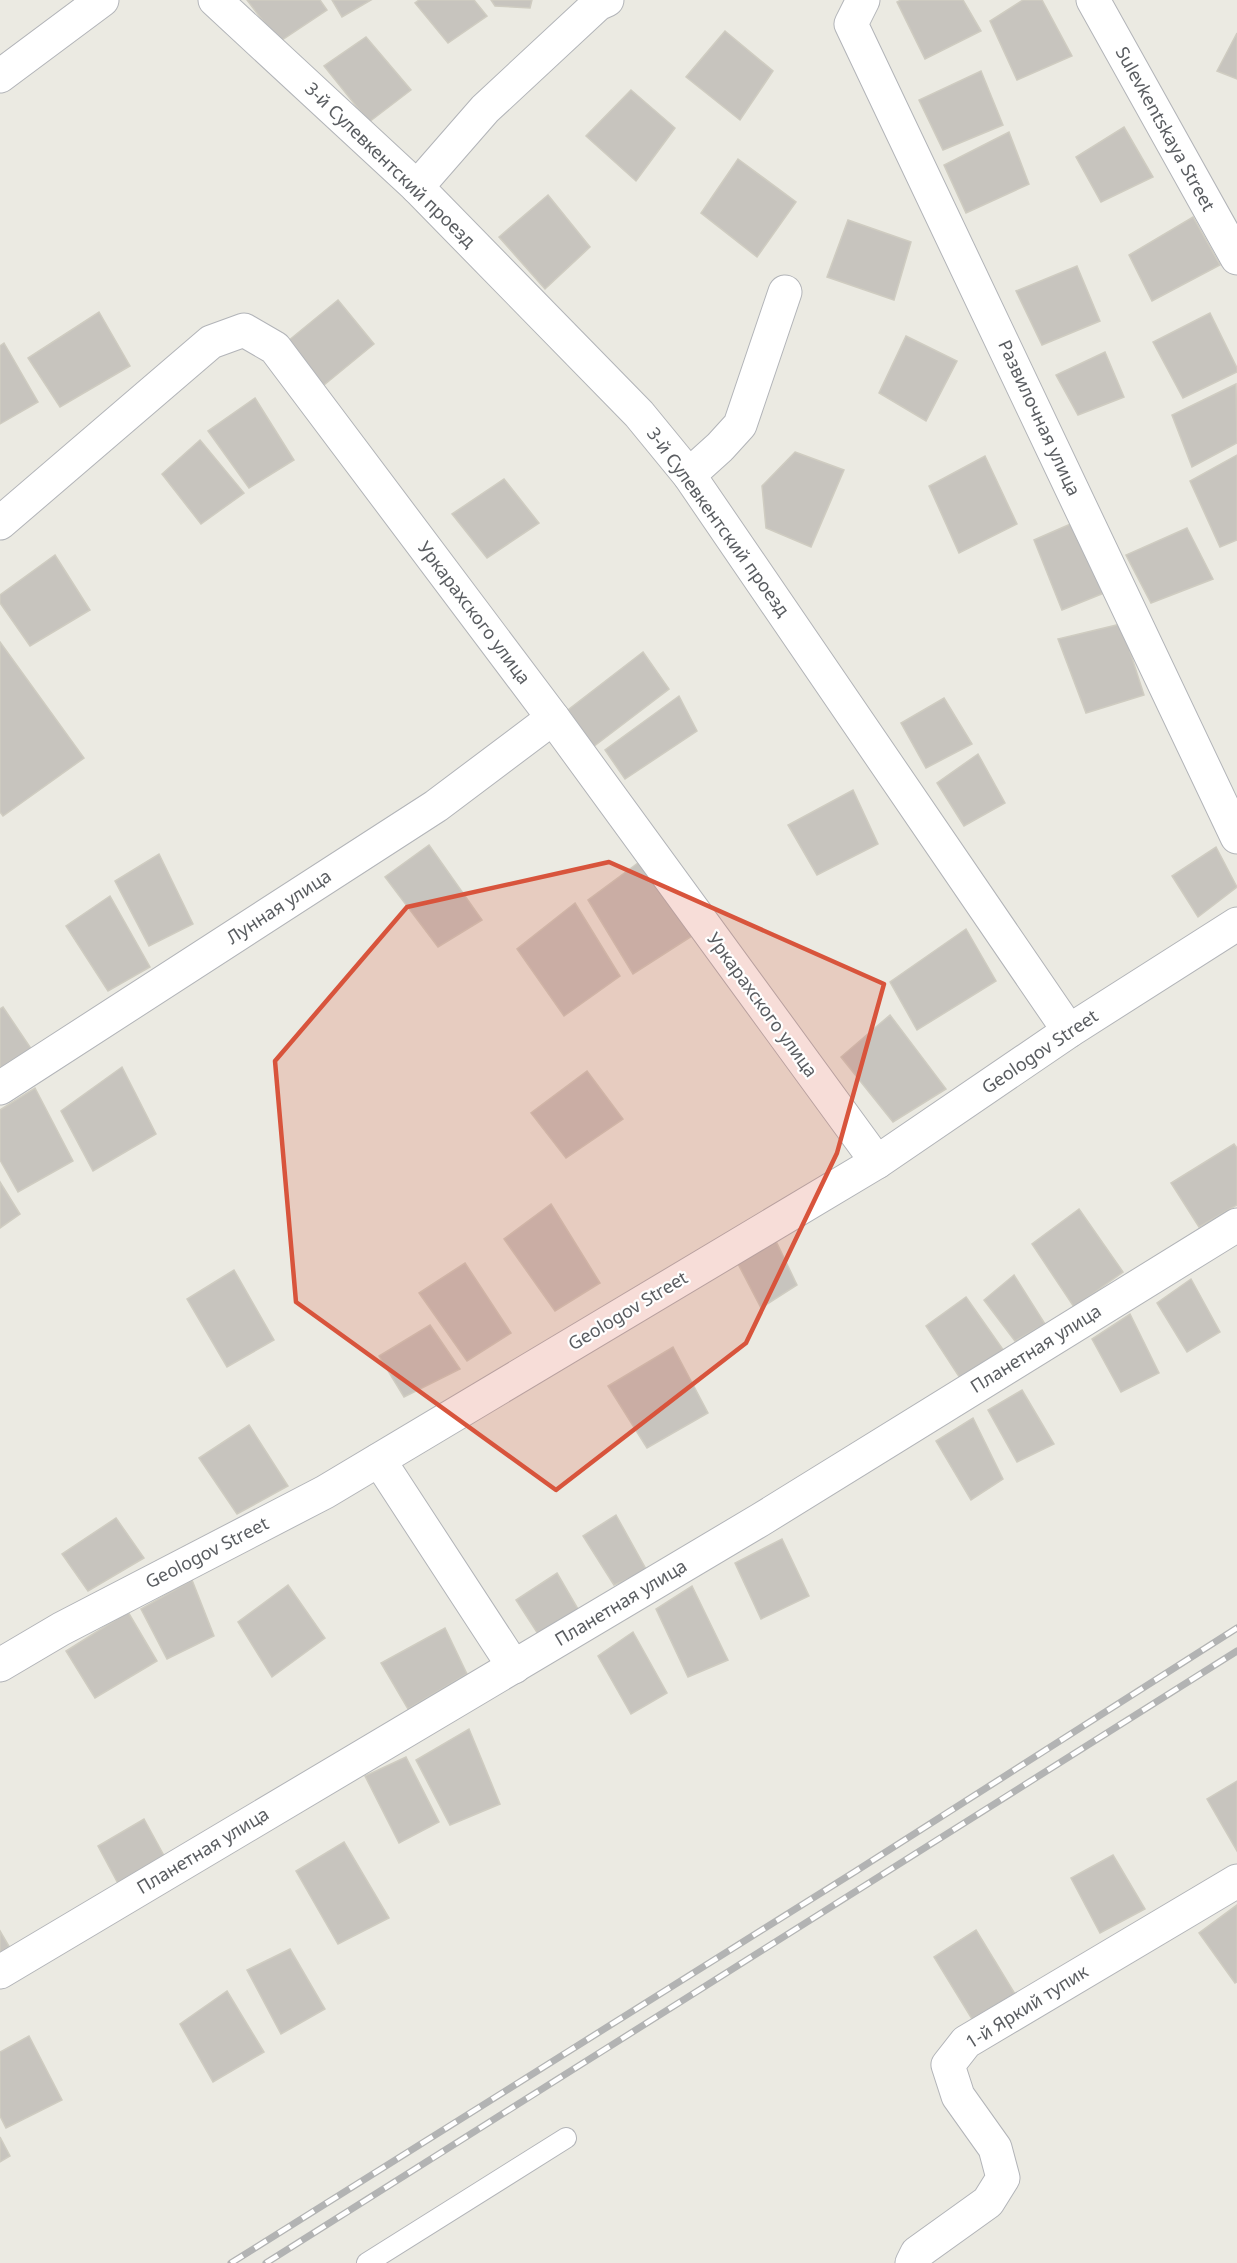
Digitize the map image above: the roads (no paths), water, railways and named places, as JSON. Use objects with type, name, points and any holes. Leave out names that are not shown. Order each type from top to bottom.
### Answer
[{"type":"street","points":[[0,76],[102,0]]},
{"type":"street","name":"3-й Сулевкентский проезд","points":[[215,0],[417,187],[639,414],[689,475],[1069,1031]]},
{"type":"street","points":[[417,187],[485,109],[598,4],[607,0]]},
{"type":"street","name":"Развилочная улица","points":[[863,0],[852,24],[1237,837]]},
{"type":"street","name":"Sulevkentskaya Street","points":[[1093,0],[1234,241]]},
{"type":"street","points":[[689,475],[740,425],[784,292]]},
{"type":"street","name":"Уркарахского улица","points":[[0,523],[211,342],[244,330],[274,348],[554,718],[877,1162]]},
{"type":"street","name":"Лунная улица","points":[[0,1088],[436,806],[554,718]]},
{"type":"street","name":"Geologov Street","points":[[0,1665],[61,1629],[325,1492],[877,1162],[1069,1031],[1237,924]]},
{"type":"street","name":"Планетная улица","points":[[0,1972],[760,1520],[1237,1225]]},
{"type":"street","points":[[379,1460],[514,1667]]},
{"type":"street","name":"1-й Яркий тупик","points":[[912,2263],[918,2253],[988,2202],[1003,2178],[995,2148],[958,2096],[948,2065],[966,2042],[1237,1881]]},
{"type":"lane","points":[[367,2263],[566,2138]]},
{"type":"railway","points":[[231,2263],[856,1871],[1237,1628]]},
{"type":"railway","points":[[266,2263],[1237,1651]]}]
